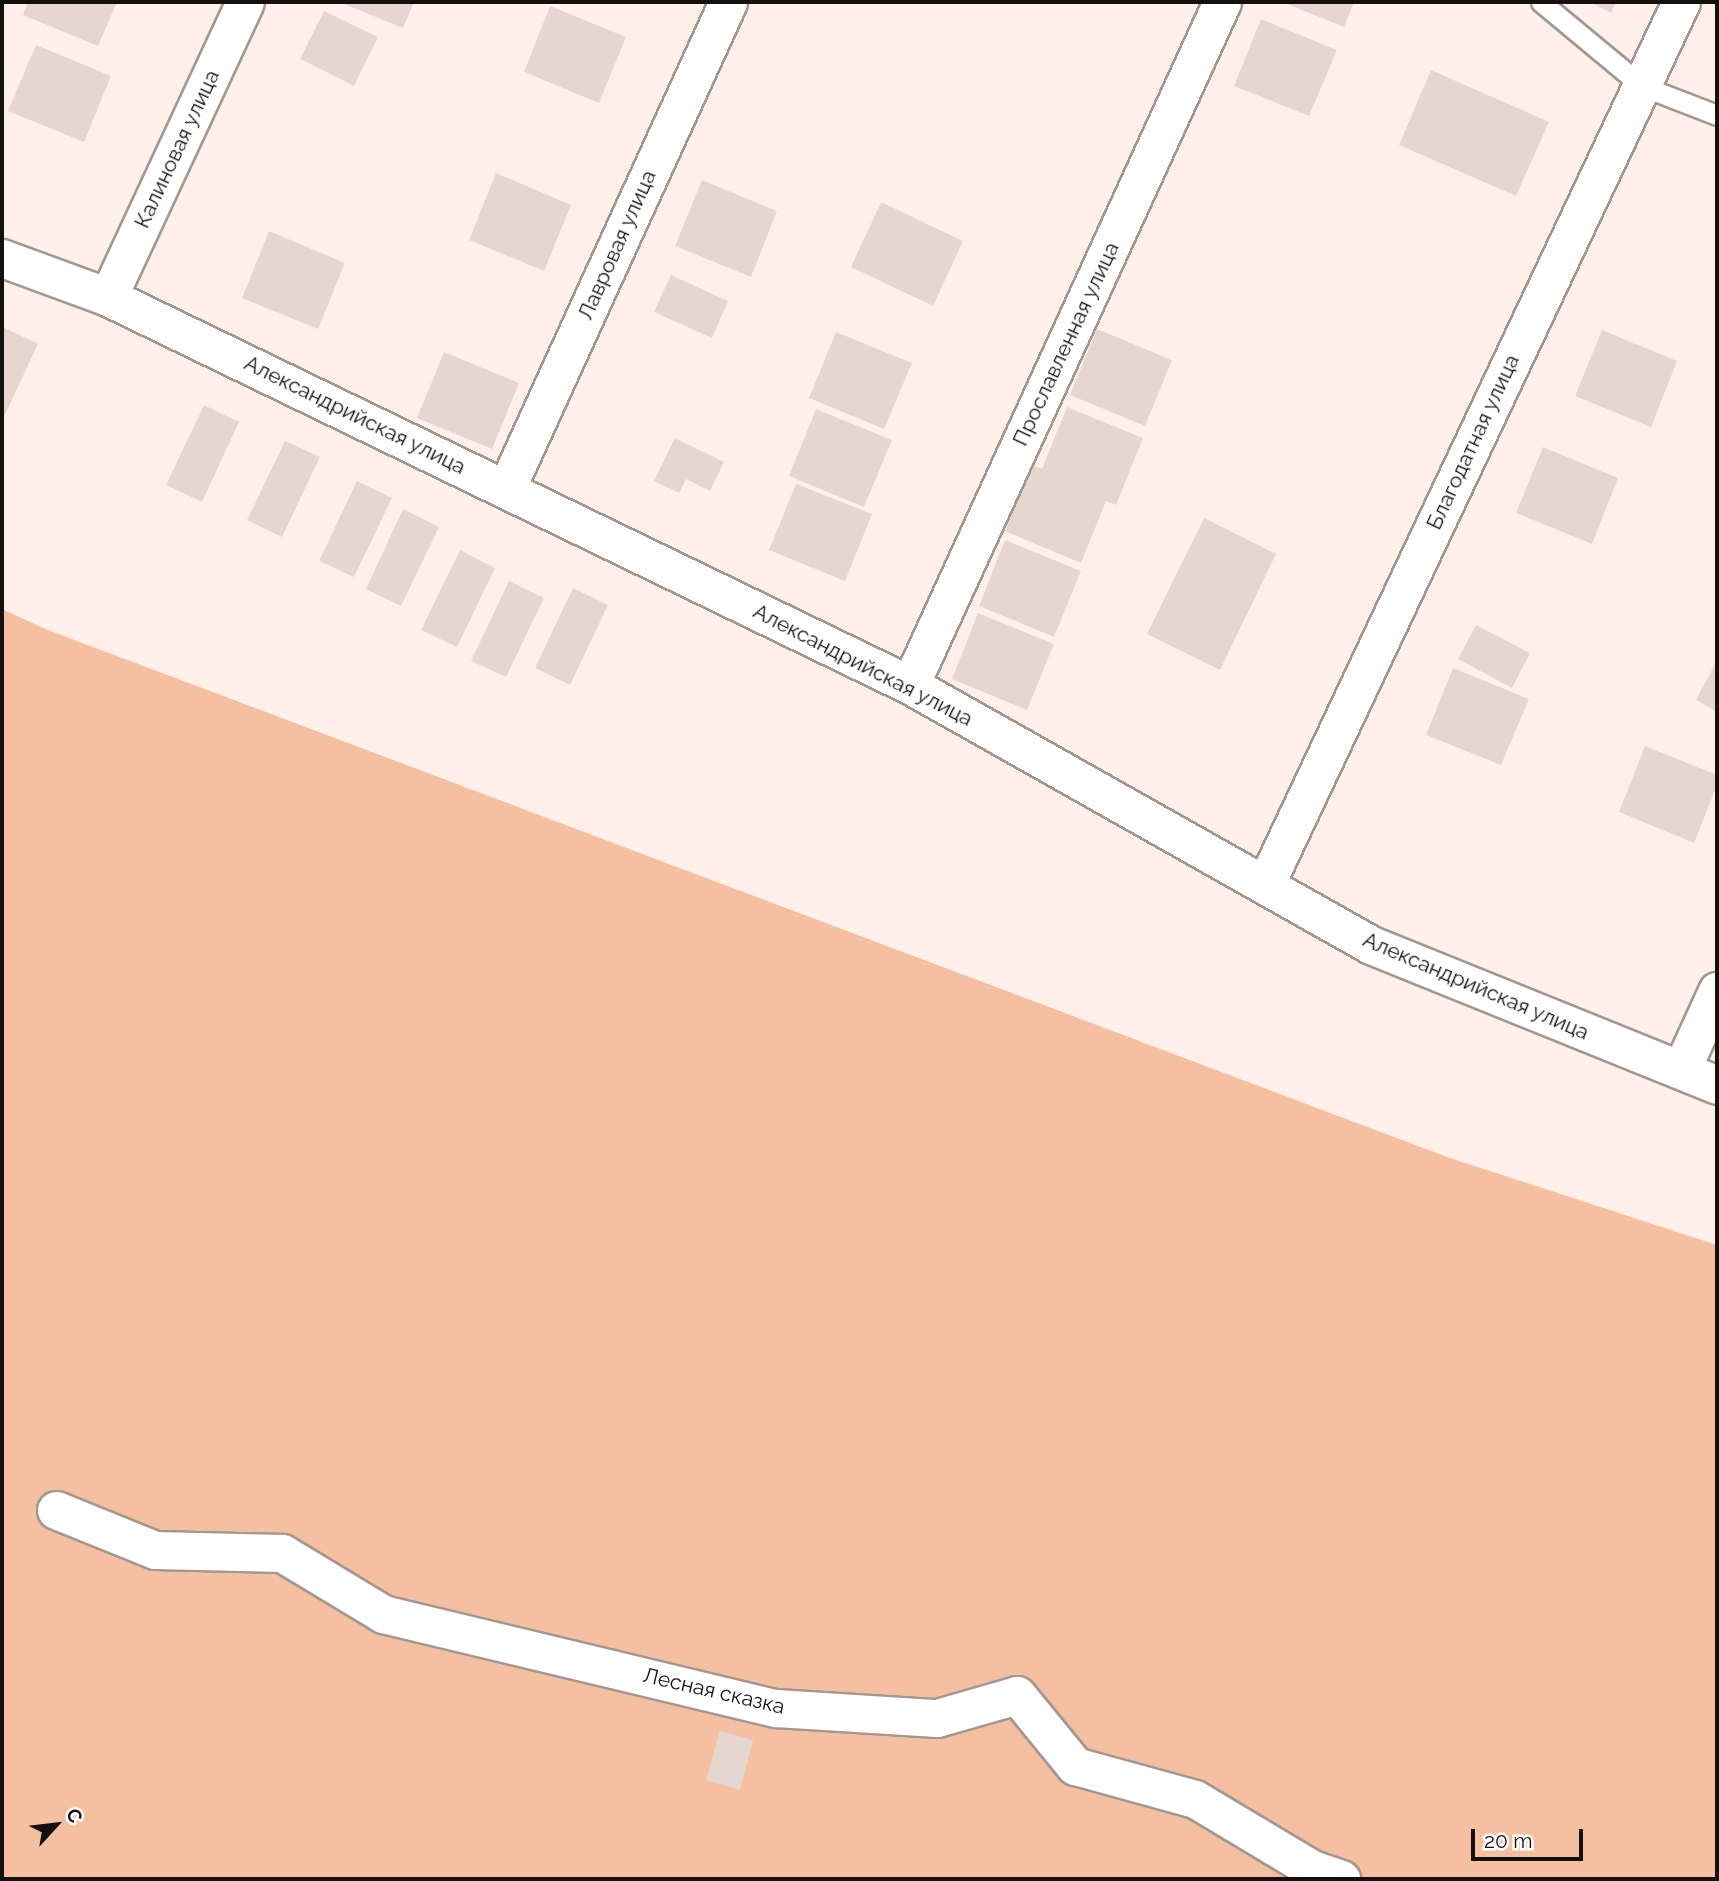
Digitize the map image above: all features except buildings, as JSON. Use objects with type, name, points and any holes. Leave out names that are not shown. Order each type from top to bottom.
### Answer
[{"type":"street","name":"Калиновая улица","points":[[108,297],[245,2]]},
{"type":"street","name":"Лавровая улица","points":[[507,488],[728,2]]},
{"type":"street","name":"Прославленная улица","points":[[910,685],[1222,2]]},
{"type":"street","name":"Благодатная улица","points":[[1266,883],[1682,2]]},
{"type":"street","name":"Александрийская улица","points":[[2,258],[108,297],[910,685],[1266,883],[1371,945],[1717,1085]]},
{"type":"street","points":[[1681,1070],[1717,991]]},
{"type":"street","name":"Лесная сказка","points":[[56,1510],[155,1550],[282,1553],[383,1614],[776,1708],[937,1718],[1017,1695],[1075,1766],[1195,1798],[1312,1869],[1342,1879]]},
{"type":"lane","points":[[1541,2],[1642,86],[1717,115]]},
{"type":"shaded area","points":[[2,609],[48,630],[1450,1158],[1717,1245],[1717,1879],[2,1879]]}]
